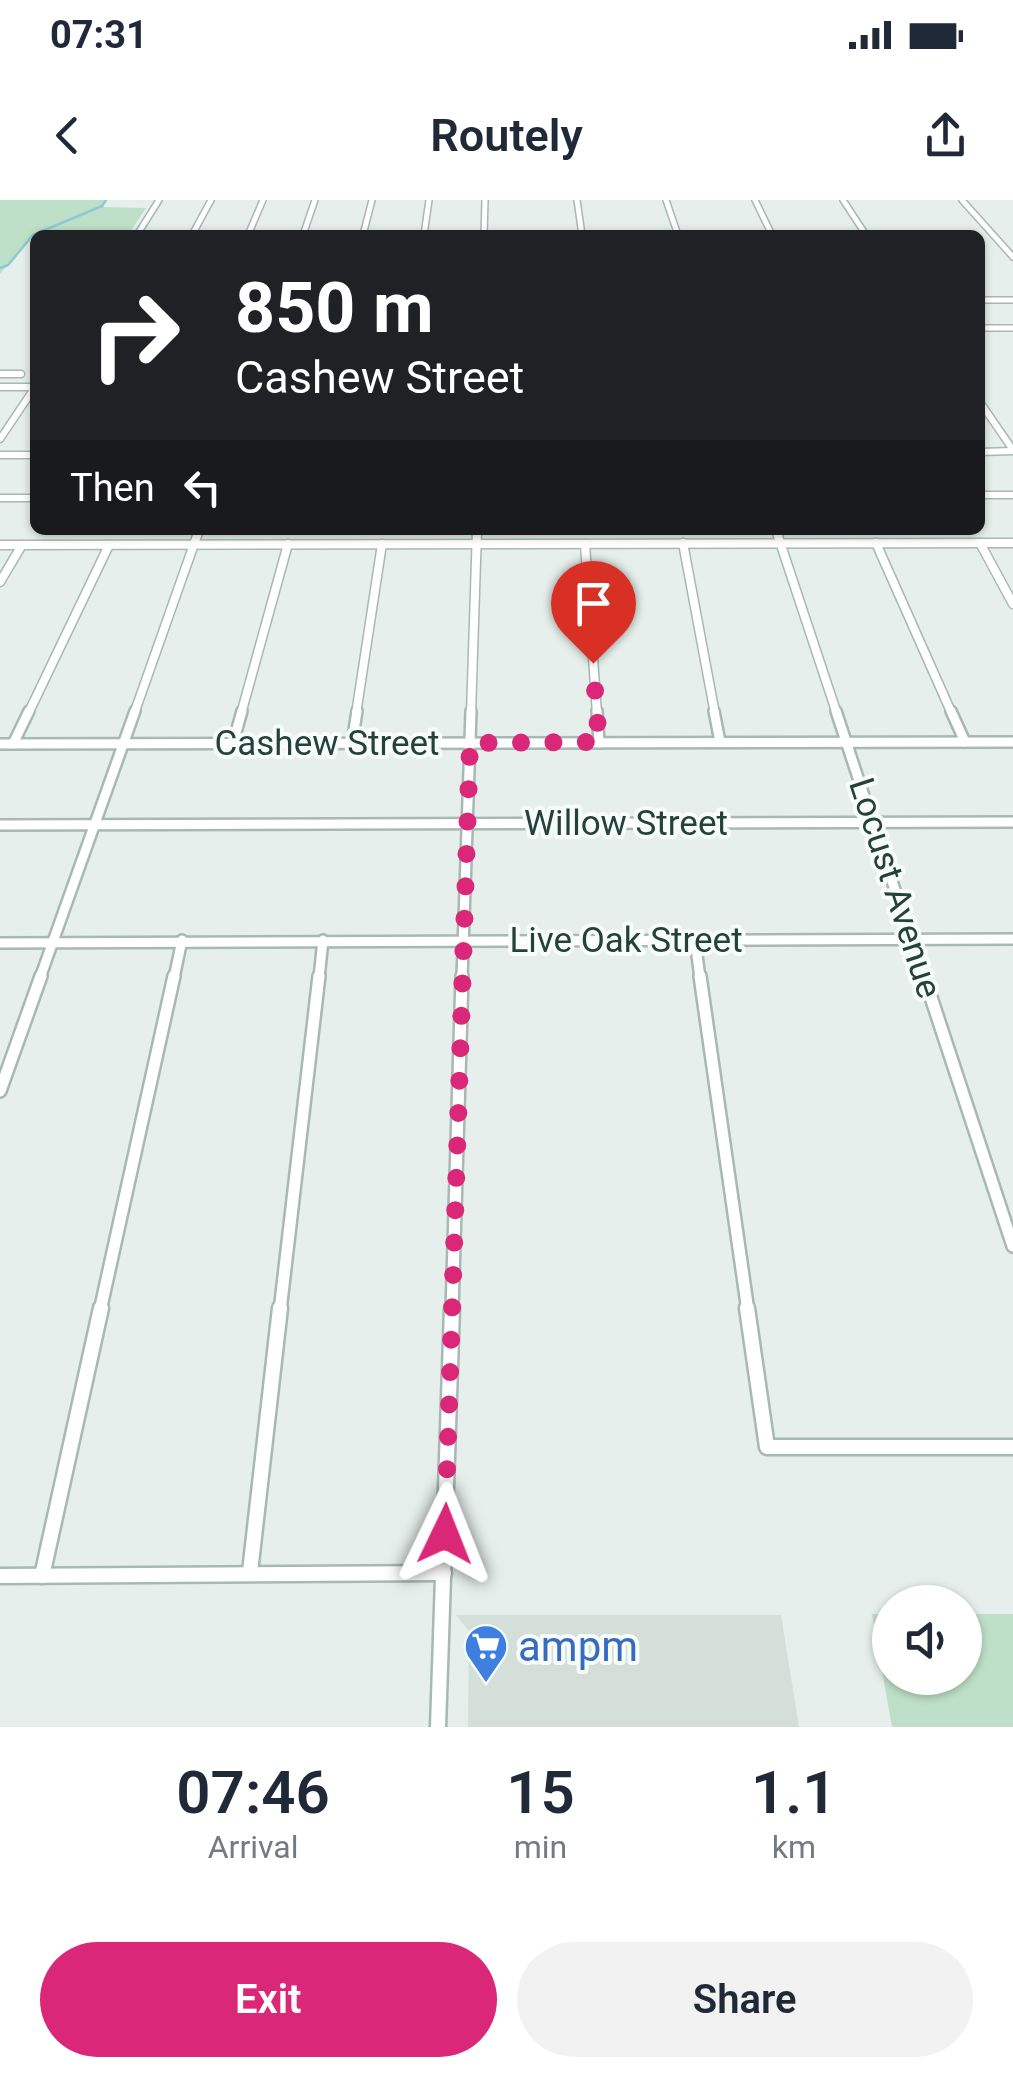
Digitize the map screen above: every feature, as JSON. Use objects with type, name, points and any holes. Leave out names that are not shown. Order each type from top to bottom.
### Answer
[{"type":"street","points":[[140,230],[159,200]]},
{"type":"street","points":[[195,230],[211,200]]},
{"type":"street","points":[[250,230],[263,200]]},
{"type":"street","points":[[306,230],[316,200]]},
{"type":"street","points":[[364,230],[372,200]]},
{"type":"street","points":[[425,230],[428,200]]},
{"type":"street","points":[[484,230],[485,200]]},
{"type":"street","points":[[577,200],[581,230]]},
{"type":"street","points":[[666,200],[676,230]]},
{"type":"street","points":[[755,200],[770,230]]},
{"type":"street","points":[[844,200],[863,230]]},
{"type":"street","points":[[962,200],[1013,257]]},
{"type":"street","points":[[985,300],[1013,300]]},
{"type":"street","points":[[985,328],[1013,328]]},
{"type":"street","points":[[1003,328],[1013,342]]},
{"type":"street","points":[[0,374],[22,374]]},
{"type":"street","points":[[0,387],[30,387]]},
{"type":"street","points":[[0,439],[30,394]]},
{"type":"street","points":[[985,409],[1013,451]]},
{"type":"street","points":[[985,452],[1013,451]]},
{"type":"street","points":[[0,455],[30,455]]},
{"type":"street","points":[[985,495],[1013,495]]},
{"type":"street","points":[[0,498],[30,498]]},
{"type":"street","points":[[0,1090],[197,535]]},
{"type":"street","points":[[438,1727],[477,535]]},
{"type":"street","name":"Locust Avenue","points":[[778,535],[1013,1246]]},
{"type":"street","points":[[876,543],[965,742]]},
{"type":"street","points":[[980,543],[1013,604]]},
{"type":"street","points":[[0,545],[1013,543]]},
{"type":"street","points":[[233,743],[288,544]]},
{"type":"street","points":[[352,743],[382,544]]},
{"type":"street","points":[[585,544],[599,742]]},
{"type":"street","points":[[683,544],[720,742]]},
{"type":"street","points":[[0,582],[22,545]]},
{"type":"street","points":[[13,744],[108,545]]},
{"type":"street","name":"Cashew Street","points":[[0,744],[1013,742]]},
{"type":"street","name":"Willow Street","points":[[0,825],[1013,822]]},
{"type":"street","name":"Live Oak Street","points":[[0,943],[1013,939]]},
{"type":"street","points":[[42,1576],[182,940]]},
{"type":"street","points":[[250,1572],[323,940]]},
{"type":"street","points":[[696,940],[766,1447],[1013,1447]]},
{"type":"street","points":[[0,1576],[444,1573]]},
{"type":"shaded area","points":[[456,1615],[781,1615],[799,1727],[468,1727],[469,1631]]},
{"type":"green space","points":[[0,200],[107,200],[103,207],[146,208],[131,230],[30,230],[30,238],[0,274]]},
{"type":"green space","points":[[982,1614],[1013,1614],[1013,1727],[892,1727],[886,1695],[982,1695]]},
{"type":"waterway","points":[[45,230],[102,206],[106,200]]},
{"type":"waterway","points":[[0,268],[8,265],[30,239]]},
{"type":"place","name":"ampm","points":[[486,1684]]},
{"type":"route","points":[[445,1534],[470,743],[599,742],[593,663]]}]
